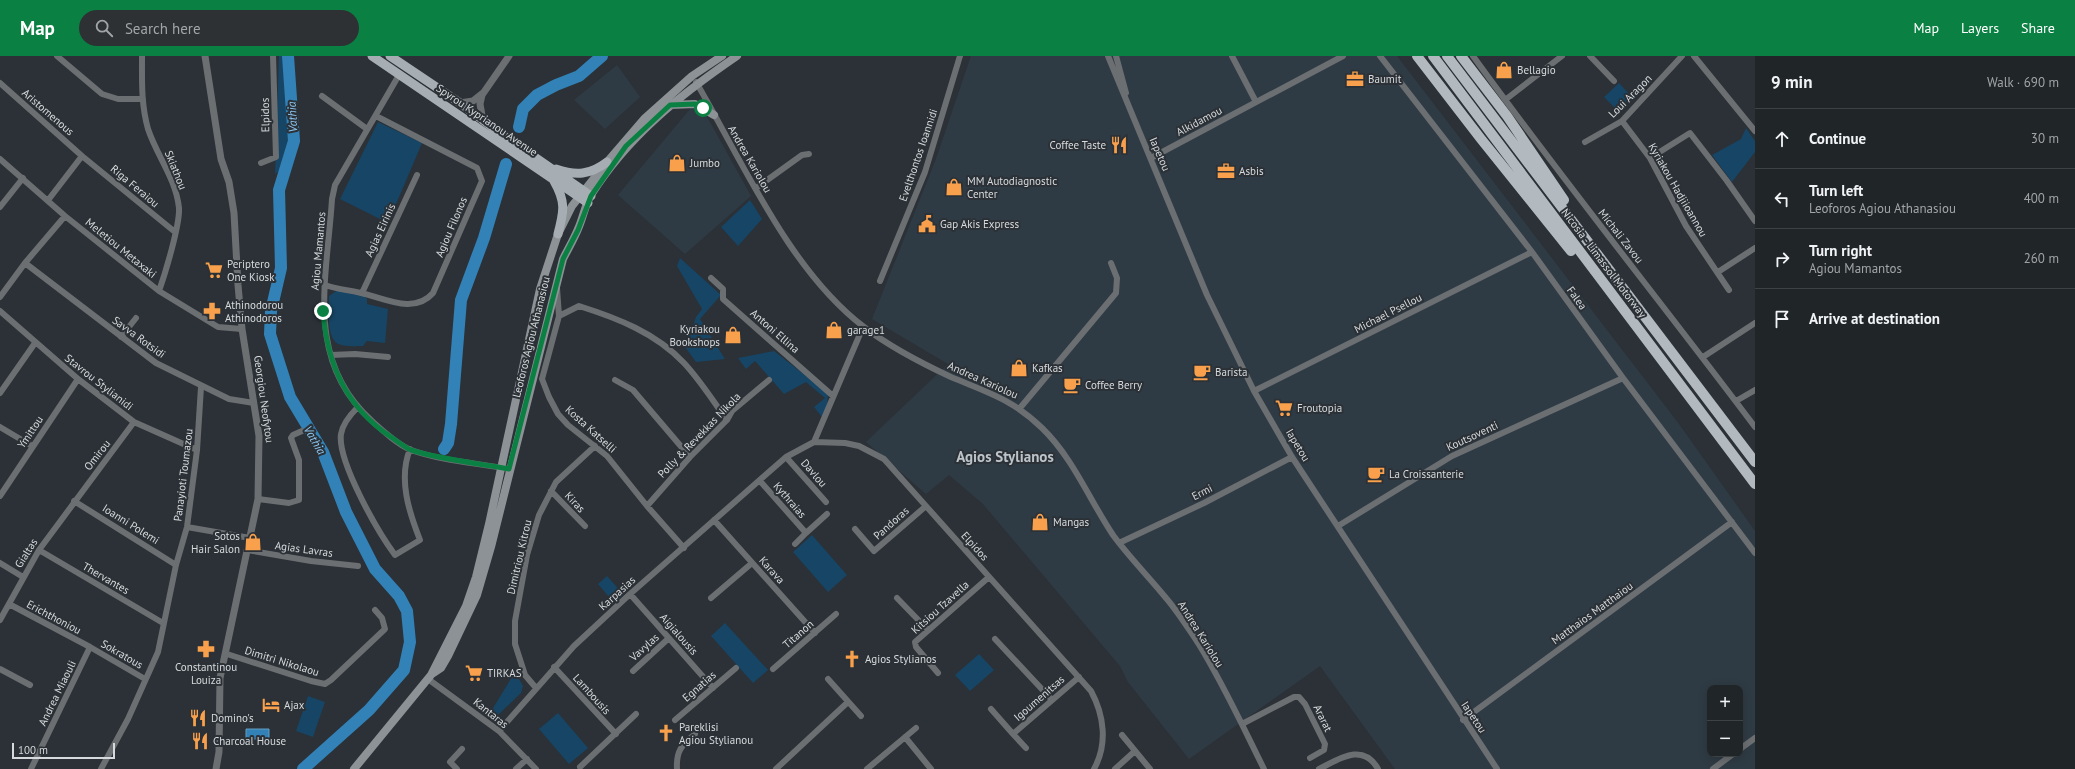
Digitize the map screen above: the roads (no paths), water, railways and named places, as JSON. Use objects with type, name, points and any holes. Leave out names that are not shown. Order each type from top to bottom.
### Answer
[{"type":"highway","points":[[1418,56],[1698,414],[1730,451]]},
{"type":"highway","name":"Nicosia - Limassol Motorway","points":[[1433,56],[1755,484]]},
{"type":"highway","name":"Nicosia - Limassol Motorway","points":[[1447,56],[1755,462]]},
{"type":"highway","points":[[1460,56],[1542,166],[1604,262]]},
{"type":"main road","name":"Spyrou Kyprianou Avenue","points":[[372,56],[513,149],[553,179],[589,199]]},
{"type":"main road","name":"Spyrou Kyprianou Avenue","points":[[390,56],[460,103],[483,122],[507,138],[513,149],[549,166],[580,194]]},
{"type":"main road","name":"Leoforos Agiou Athanasiou","points":[[506,469],[540,289],[558,234],[580,194],[644,119],[692,76],[722,56]]},
{"type":"main road","name":"Leoforos Agiou Athanasiou","points":[[354,769],[430,677],[471,593],[556,281],[563,259],[578,230],[589,199],[626,146],[670,105],[737,56]]},
{"type":"main road","points":[[670,105],[695,104],[714,114]]},
{"type":"main road","points":[[549,166],[571,174],[580,174],[591,172],[606,162]]},
{"type":"main road","points":[[553,179],[564,203],[563,215],[558,234]]},
{"type":"street","points":[[57,56],[102,94],[118,99],[142,99]]},
{"type":"street","name":"Skiathou","points":[[142,56],[142,99],[149,130],[175,190],[179,210],[165,275],[159,291]]},
{"type":"street","name":"Georgiou Neofytou","points":[[205,56],[221,159],[229,182],[234,213],[242,329],[259,436],[258,499],[227,654],[220,678],[219,752],[216,769]]},
{"type":"street","name":"Elpidos","points":[[261,163],[276,157],[273,56]]},
{"type":"street","points":[[483,122],[480,104],[486,90],[509,56]]},
{"type":"street","name":"Evelthontos Ioannidi","points":[[880,281],[925,172],[960,56]]},
{"type":"street","name":"Iapetou","points":[[1108,56],[1207,294],[1254,391],[1292,457],[1463,720],[1497,769]]},
{"type":"street","name":"Iapetou","points":[[1116,56],[1129,106]]},
{"type":"street","points":[[1232,56],[1256,102]]},
{"type":"street","name":"Alkidamou","points":[[1151,158],[1343,56]]},
{"type":"street","name":"Falea","points":[[1380,56],[1532,252],[1623,378],[1755,553]]},
{"type":"street","name":"Michali Zavou","points":[[1473,56],[1558,172],[1703,356],[1755,427]]},
{"type":"street","points":[[1505,100],[1562,56]]},
{"type":"street","points":[[1590,56],[1614,82]]},
{"type":"street","name":"Loui Aragon","points":[[1585,142],[1622,120],[1682,56]]},
{"type":"street","points":[[1694,56],[1755,130]]},
{"type":"street","name":"Agiou Mamantos","points":[[400,75],[335,185],[332,199],[325,285],[323,317],[325,336],[343,386],[357,408],[382,431],[410,449],[506,469]]},
{"type":"street","name":"Andrea Kariolou","points":[[692,76],[756,188],[801,261],[822,287],[863,327],[919,362],[1005,399],[1020,408],[1060,447],[1098,513],[1119,543],[1168,600],[1199,644],[1242,724],[1264,769]]},
{"type":"street","name":"Aristomenous","points":[[0,83],[82,156]]},
{"type":"street","points":[[460,103],[473,101],[486,90]]},
{"type":"street","points":[[322,96],[367,129]]},
{"type":"street","name":"Agiou Filonos","points":[[325,285],[362,293],[397,303],[414,304],[426,301],[433,293],[482,181],[477,168],[376,116]]},
{"type":"street","name":"Kyriakou Hadjiioannou","points":[[1622,120],[1650,158],[1686,226],[1730,290]]},
{"type":"street","points":[[1650,158],[1690,133],[1727,181],[1755,221]]},
{"type":"street","points":[[756,188],[802,155],[809,154]]},
{"type":"street","points":[[49,199],[82,156]]},
{"type":"street","name":"Riga Feraiou","points":[[82,156],[175,232]]},
{"type":"street","name":"Meletiou Metaxaki","points":[[0,159],[49,199],[66,216],[159,291],[218,327],[242,329]]},
{"type":"street","name":"Agias Eirinis","points":[[362,293],[417,176]]},
{"type":"street","points":[[0,207],[23,178]]},
{"type":"street","points":[[0,297],[25,263],[66,216]]},
{"type":"street","points":[[1718,272],[1755,248]]},
{"type":"street","name":"Michael Psellou","points":[[1254,391],[1532,252]]},
{"type":"street","name":"Savva Rotsidi","points":[[25,263],[156,364],[201,387],[229,399],[254,403]]},
{"type":"street","points":[[1020,408],[1116,293],[1117,278],[1111,263]]},
{"type":"street","name":"Antoni Ellina","points":[[711,278],[723,289],[723,298],[833,396]]},
{"type":"street","name":"Kosta Katselli","points":[[556,281],[559,316],[542,379],[558,414],[568,425],[607,456],[647,506],[684,548]]},
{"type":"street","points":[[559,316],[579,306],[618,320],[654,339],[683,362],[727,420]]},
{"type":"street","name":"Stavrou Stylianidi","points":[[0,311],[78,379],[134,422],[197,450]]},
{"type":"street","points":[[121,337],[136,318]]},
{"type":"street","points":[[1703,356],[1755,323]]},
{"type":"street","points":[[760,481],[786,457],[814,442],[863,327]]},
{"type":"street","points":[[0,393],[35,343]]},
{"type":"street","points":[[331,355],[355,354],[388,357]]},
{"type":"street","name":"Koutsoventi","points":[[1338,526],[1452,456],[1623,378]]},
{"type":"street","name":"Ymittou","points":[[0,496],[78,379]]},
{"type":"street","points":[[615,380],[633,390],[690,457]]},
{"type":"street","name":"Polly & Revekkas Nikola","points":[[647,506],[690,457],[727,420],[732,411],[769,380]]},
{"type":"street","name":"Panayioti Toumazou","points":[[101,769],[128,719],[158,652],[176,565],[187,527],[197,450],[201,387]]},
{"type":"street","points":[[1736,401],[1755,390]]},
{"type":"street","points":[[357,408],[343,425],[341,435],[342,447],[361,496],[382,538],[394,555],[420,540],[412,520],[405,486],[405,462],[410,449]]},
{"type":"street","name":"Omirou","points":[[74,500],[134,422]]},
{"type":"street","points":[[0,427],[32,446]]},
{"type":"street","points":[[258,499],[288,503],[295,503],[299,500],[298,460],[291,438],[293,434],[302,431]]},
{"type":"street","name":"Elpidos","points":[[814,442],[845,443],[870,450],[884,459],[1079,676],[1094,698],[1102,720],[1103,735],[1101,750],[1094,769]]},
{"type":"street","name":"Dimitriou Kitrou","points":[[536,688],[526,675],[519,659],[515,644],[515,622],[529,548],[539,515],[556,482],[595,446]]},
{"type":"street","name":"Davlou","points":[[786,457],[826,502]]},
{"type":"street","name":"Ermi","points":[[1119,543],[1204,503],[1292,457]]},
{"type":"street","name":"Karpasias","points":[[499,731],[554,667],[630,594],[760,481]]},
{"type":"street","name":"Kythraias","points":[[760,481],[806,533]]},
{"type":"street","name":"Kiras","points":[[551,491],[585,526]]},
{"type":"street","name":"Gialtas","points":[[0,620],[39,550],[74,500]]},
{"type":"street","name":"Ioanni Polemi","points":[[74,500],[176,565]]},
{"type":"street","name":"Pandoras","points":[[855,529],[874,552],[926,506]]},
{"type":"street","name":"Kythraias","points":[[795,544],[827,514]]},
{"type":"street","name":"Karava","points":[[714,520],[815,633]]},
{"type":"street","name":"Matthaios Matthaiou","points":[[1463,720],[1732,522]]},
{"type":"street","points":[[187,527],[250,538]]},
{"type":"street","name":"Thervantes","points":[[39,550],[163,623]]},
{"type":"street","name":"Agias Lavras","points":[[247,550],[311,561],[358,566]]},
{"type":"street","points":[[0,563],[23,577]]},
{"type":"street","points":[[711,598],[752,563]]},
{"type":"street","name":"Kitsiou Tzavella","points":[[938,673],[916,647],[916,642],[989,577]]},
{"type":"street","name":"Aigialousis","points":[[630,594],[713,688]]},
{"type":"street","points":[[897,598],[928,630]]},
{"type":"street","name":"Erichthoniou","points":[[9,604],[90,647]]},
{"type":"street","name":"Dimitri Nikolaou","points":[[227,654],[311,682],[325,684],[385,629],[382,618],[375,610]]},
{"type":"street","name":"Titanon","points":[[773,669],[836,614]]},
{"type":"street","name":"Vavylas","points":[[633,671],[669,638]]},
{"type":"street","points":[[995,638],[1052,700]]},
{"type":"street","name":"Sokratous","points":[[90,647],[145,679]]},
{"type":"street","name":"Andrea Miaouli","points":[[30,769],[90,647]]},
{"type":"street","name":"Lambousis","points":[[554,667],[616,734]]},
{"type":"street","name":"Egnatias","points":[[676,720],[736,668]]},
{"type":"street","points":[[0,669],[30,685]]},
{"type":"street","name":"Igoumenitsas","points":[[1013,734],[1079,676]]},
{"type":"street","name":"Kantaras","points":[[430,677],[499,731],[536,769]]},
{"type":"street","points":[[828,679],[861,716]]},
{"type":"street","name":"Ararat","points":[[1242,724],[1294,697],[1299,697],[1305,704],[1325,744],[1324,750],[1310,758]]},
{"type":"street","points":[[776,769],[848,702]]},
{"type":"street","name":"Igoumenitsas","points":[[991,709],[1026,748]]},
{"type":"street","points":[[580,767],[636,714]]},
{"type":"street","points":[[867,769],[916,728]]},
{"type":"street","points":[[678,769],[678,751],[683,744],[695,734]]},
{"type":"street","points":[[1122,735],[1150,769]]},
{"type":"street","points":[[905,738],[931,769]]},
{"type":"street","points":[[1743,747],[1755,738]]},
{"type":"street","points":[[457,769],[450,762],[462,749]]},
{"type":"street","points":[[1115,769],[1135,751]]},
{"type":"street","points":[[1318,769],[1345,756],[1357,754],[1368,756],[1378,769]]},
{"type":"street","points":[[1713,769],[1729,757]]},
{"type":"street","points":[[516,769],[527,759]]},
{"type":"waterway","name":"Vathia","points":[[288,56],[294,141],[279,190],[281,268],[271,311],[270,334],[290,397],[323,452],[346,512],[375,569],[399,596],[407,611],[410,642],[404,670],[369,710],[303,769]]},
{"type":"waterway","points":[[519,127],[523,109],[537,95],[556,85],[579,76],[602,56]]},
{"type":"waterway","points":[[444,449],[448,443],[451,424],[461,300],[484,238],[506,164]]},
{"type":"place","name":"Bellagio","points":[[1504,70]]},
{"type":"place","name":"Baumit","points":[[1355,79]]},
{"type":"place","name":"Coffee Taste","points":[[1119,145]]},
{"type":"place","name":"Jumbo","points":[[677,163]]},
{"type":"place","name":"Asbis","points":[[1226,171]]},
{"type":"place","name":"MM Autodiagnostic Center","points":[[954,187]]},
{"type":"place","name":"Gap Akis Express","points":[[927,224]]},
{"type":"place","name":"Periptero One Kiosk","points":[[214,270]]},
{"type":"place","name":"Athinodorou Athinodoros","points":[[212,311]]},
{"type":"place","name":"garage1","points":[[834,330]]},
{"type":"place","name":"Kyriakou Bookshops","points":[[733,335]]},
{"type":"place","name":"Kafkas","points":[[1019,368]]},
{"type":"place","name":"Barista","points":[[1202,372]]},
{"type":"place","name":"Coffee Berry","points":[[1072,385]]},
{"type":"place","name":"Froutopia","points":[[1284,408]]},
{"type":"place","name":"La Croissanterie","points":[[1376,474]]},
{"type":"place","name":"Mangas","points":[[1040,522]]},
{"type":"place","name":"Sotos Hair Salon","points":[[253,542]]},
{"type":"place","name":"Constantinou Louiza","points":[[206,649]]},
{"type":"place","name":"Agios Stylianos","points":[[852,659]]},
{"type":"place","name":"TIRKAS","points":[[474,673]]},
{"type":"place","name":"Ajax","points":[[271,705]]},
{"type":"place","name":"Domino's","points":[[198,718]]},
{"type":"place","name":"Pareklisi Agiou Stylianou","points":[[666,733]]},
{"type":"place","name":"Charcoal House","points":[[200,741]]},
{"type":"district","name":"Agios Stylianos","points":[[1005,456]]}]
